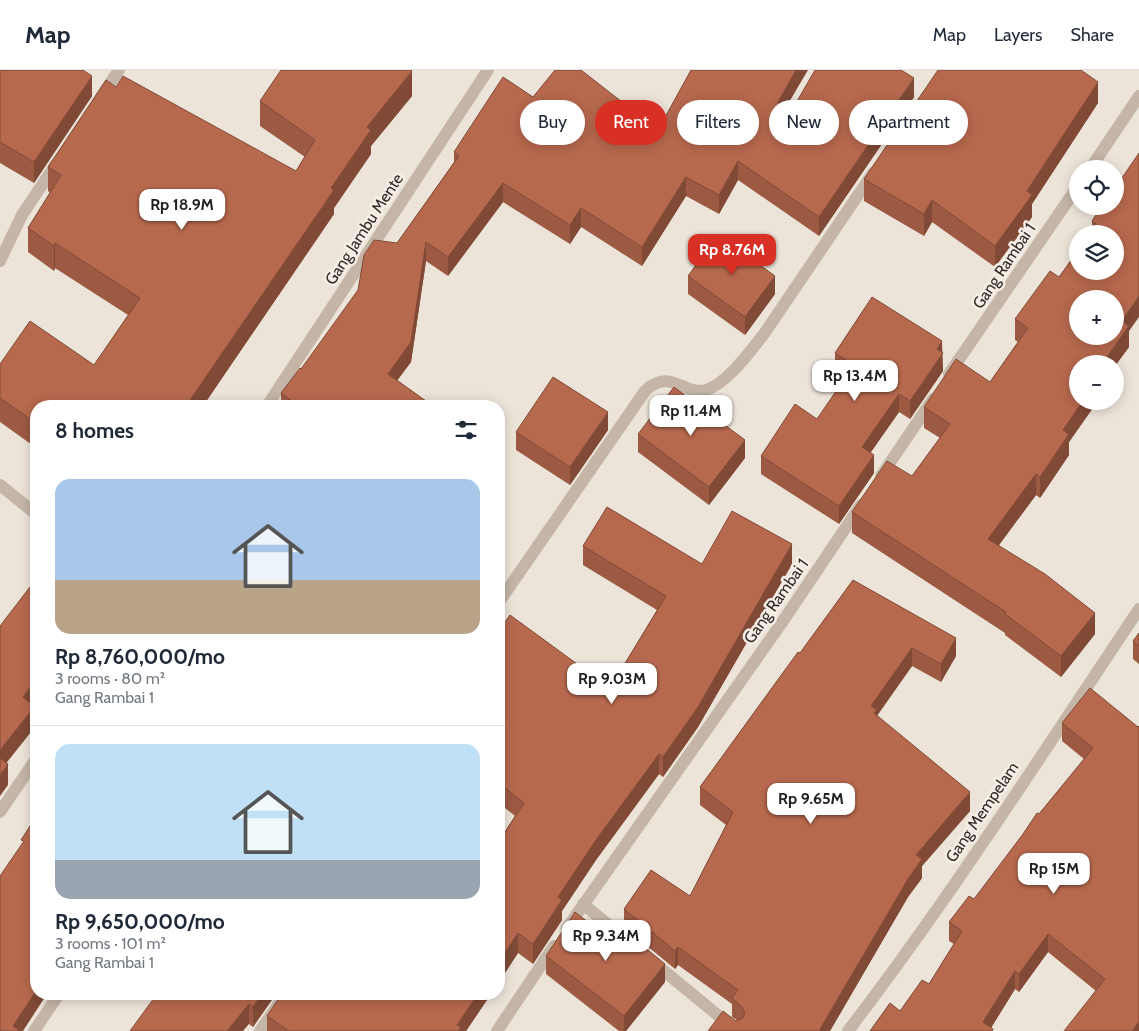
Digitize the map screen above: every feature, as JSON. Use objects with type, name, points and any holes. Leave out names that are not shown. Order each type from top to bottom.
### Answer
[{"type":"street","points":[[92,110],[118,70]]},
{"type":"street","name":"Gang Jambu Mente","points":[[271,400],[488,70]]},
{"type":"street","points":[[1096,160],[1139,96]]},
{"type":"street","points":[[0,261],[22,215],[65,151]]},
{"type":"street","points":[[505,593],[645,391],[652,385],[666,382],[675,382],[692,390],[706,390],[722,381],[764,334],[882,159]]},
{"type":"street","name":"Gang Rambai 1","points":[[497,1031],[583,904],[783,620],[1069,199]]},
{"type":"street","points":[[0,485],[30,509]]},
{"type":"street","name":"Gang Mempelam","points":[[848,1031],[882,987],[1139,609]]},
{"type":"street","points":[[0,812],[30,768]]},
{"type":"street","points":[[583,904],[737,1031]]},
{"type":"street","points":[[34,1031],[55,1000]]},
{"type":"street","points":[[260,1031],[282,1000]]},
{"type":"building","points":[[0,70],[83,70],[92,76],[34,162],[0,142]]},
{"type":"building","points":[[281,70],[412,71],[367,127],[371,130],[331,188],[334,190],[190,400],[30,400],[30,419],[0,398],[0,364],[30,321],[94,365],[140,298],[55,243],[54,246],[28,228],[61,175],[48,167],[106,80],[116,87],[123,76],[296,171],[315,140],[260,101]]},
{"type":"building","points":[[555,70],[581,70],[620,100],[595,100],[595,145],[667,145],[667,114],[691,70],[796,70],[779,100],[769,100],[769,145],[839,145],[839,100],[798,100],[815,70],[901,70],[914,78],[899,100],[849,100],[849,145],[868,145],[819,217],[738,161],[719,195],[686,177],[642,247],[581,208],[570,225],[503,183],[448,257],[426,242],[411,342],[388,374],[425,400],[290,400],[281,393],[301,369],[358,290],[364,255],[374,240],[397,243],[459,156],[454,152],[503,77],[533,97]]},
{"type":"building","points":[[938,70],[1081,70],[1098,82],[1027,191],[1032,195],[995,246],[932,200],[924,214],[864,179],[887,145],[968,145],[968,100],[918,100]]},
{"type":"building","points":[[1139,153],[1139,296],[1124,318],[1124,290],[1069,290],[1069,345],[1116,345],[1108,355],[1069,355],[1069,410],[1077,410],[1063,430],[1069,434],[1040,477],[1036,474],[988,539],[1045,574],[1095,613],[1061,656],[1005,614],[1006,612],[852,512],[887,461],[912,476],[950,424],[924,407],[956,359],[990,382],[1028,328],[1015,319],[1050,271],[1059,277],[1069,263],[1069,280],[1124,280],[1124,225],[1095,225],[1092,221],[1096,215],[1124,215],[1124,175]]},
{"type":"building","points":[[718,235],[775,276],[745,317],[688,276]]},
{"type":"building","points":[[872,297],[942,341],[937,349],[943,353],[910,401],[899,394],[862,447],[874,455],[839,506],[761,456],[795,404],[817,419],[854,365],[835,353]]},
{"type":"building","points":[[1124,322],[1129,326],[1124,333]]},
{"type":"building","points":[[553,377],[608,412],[570,467],[516,432]]},
{"type":"building","points":[[674,387],[745,440],[709,487],[638,434]]},
{"type":"building","points":[[607,507],[702,564],[732,511],[792,544],[698,707],[663,757],[659,754],[596,840],[558,897],[562,900],[533,944],[518,933],[505,953],[505,832],[524,803],[505,788],[505,622],[510,615],[610,688],[666,596],[583,546]]},
{"type":"building","points":[[853,580],[956,638],[941,664],[912,648],[871,706],[877,710],[874,713],[970,792],[916,855],[922,859],[908,879],[819,1031],[708,1031],[723,1011],[736,1021],[743,1018],[745,1013],[742,1007],[732,998],[738,990],[678,947],[675,951],[624,909],[651,870],[690,896],[733,812],[700,787]]},
{"type":"building","points":[[30,587],[30,687],[23,697],[30,702],[30,712],[0,750],[0,626]]},
{"type":"building","points":[[1139,633],[1139,646],[1133,641]]},
{"type":"building","points":[[1090,688],[1139,726],[1139,1022],[1132,1031],[1064,1031],[1105,979],[1048,934],[1019,974],[1015,971],[983,1022],[993,1029],[992,1031],[870,1031],[890,1003],[900,1011],[922,980],[929,984],[962,931],[949,922],[969,896],[974,899],[1037,813],[1039,814],[1093,748],[1062,723]]},
{"type":"building","points":[[0,758],[8,764],[0,775]]},
{"type":"building","points":[[30,826],[30,1000],[13,1026],[20,1031],[0,1031],[0,876],[24,841],[21,840]]},
{"type":"building","points":[[575,912],[606,936],[615,923],[665,964],[624,1016],[546,956]]},
{"type":"building","points":[[153,1000],[258,1000],[253,1007],[249,1004],[227,1031],[130,1031]]},
{"type":"building","points":[[278,1000],[474,1000],[457,1025],[461,1027],[458,1031],[289,1031],[267,1016]]}]
